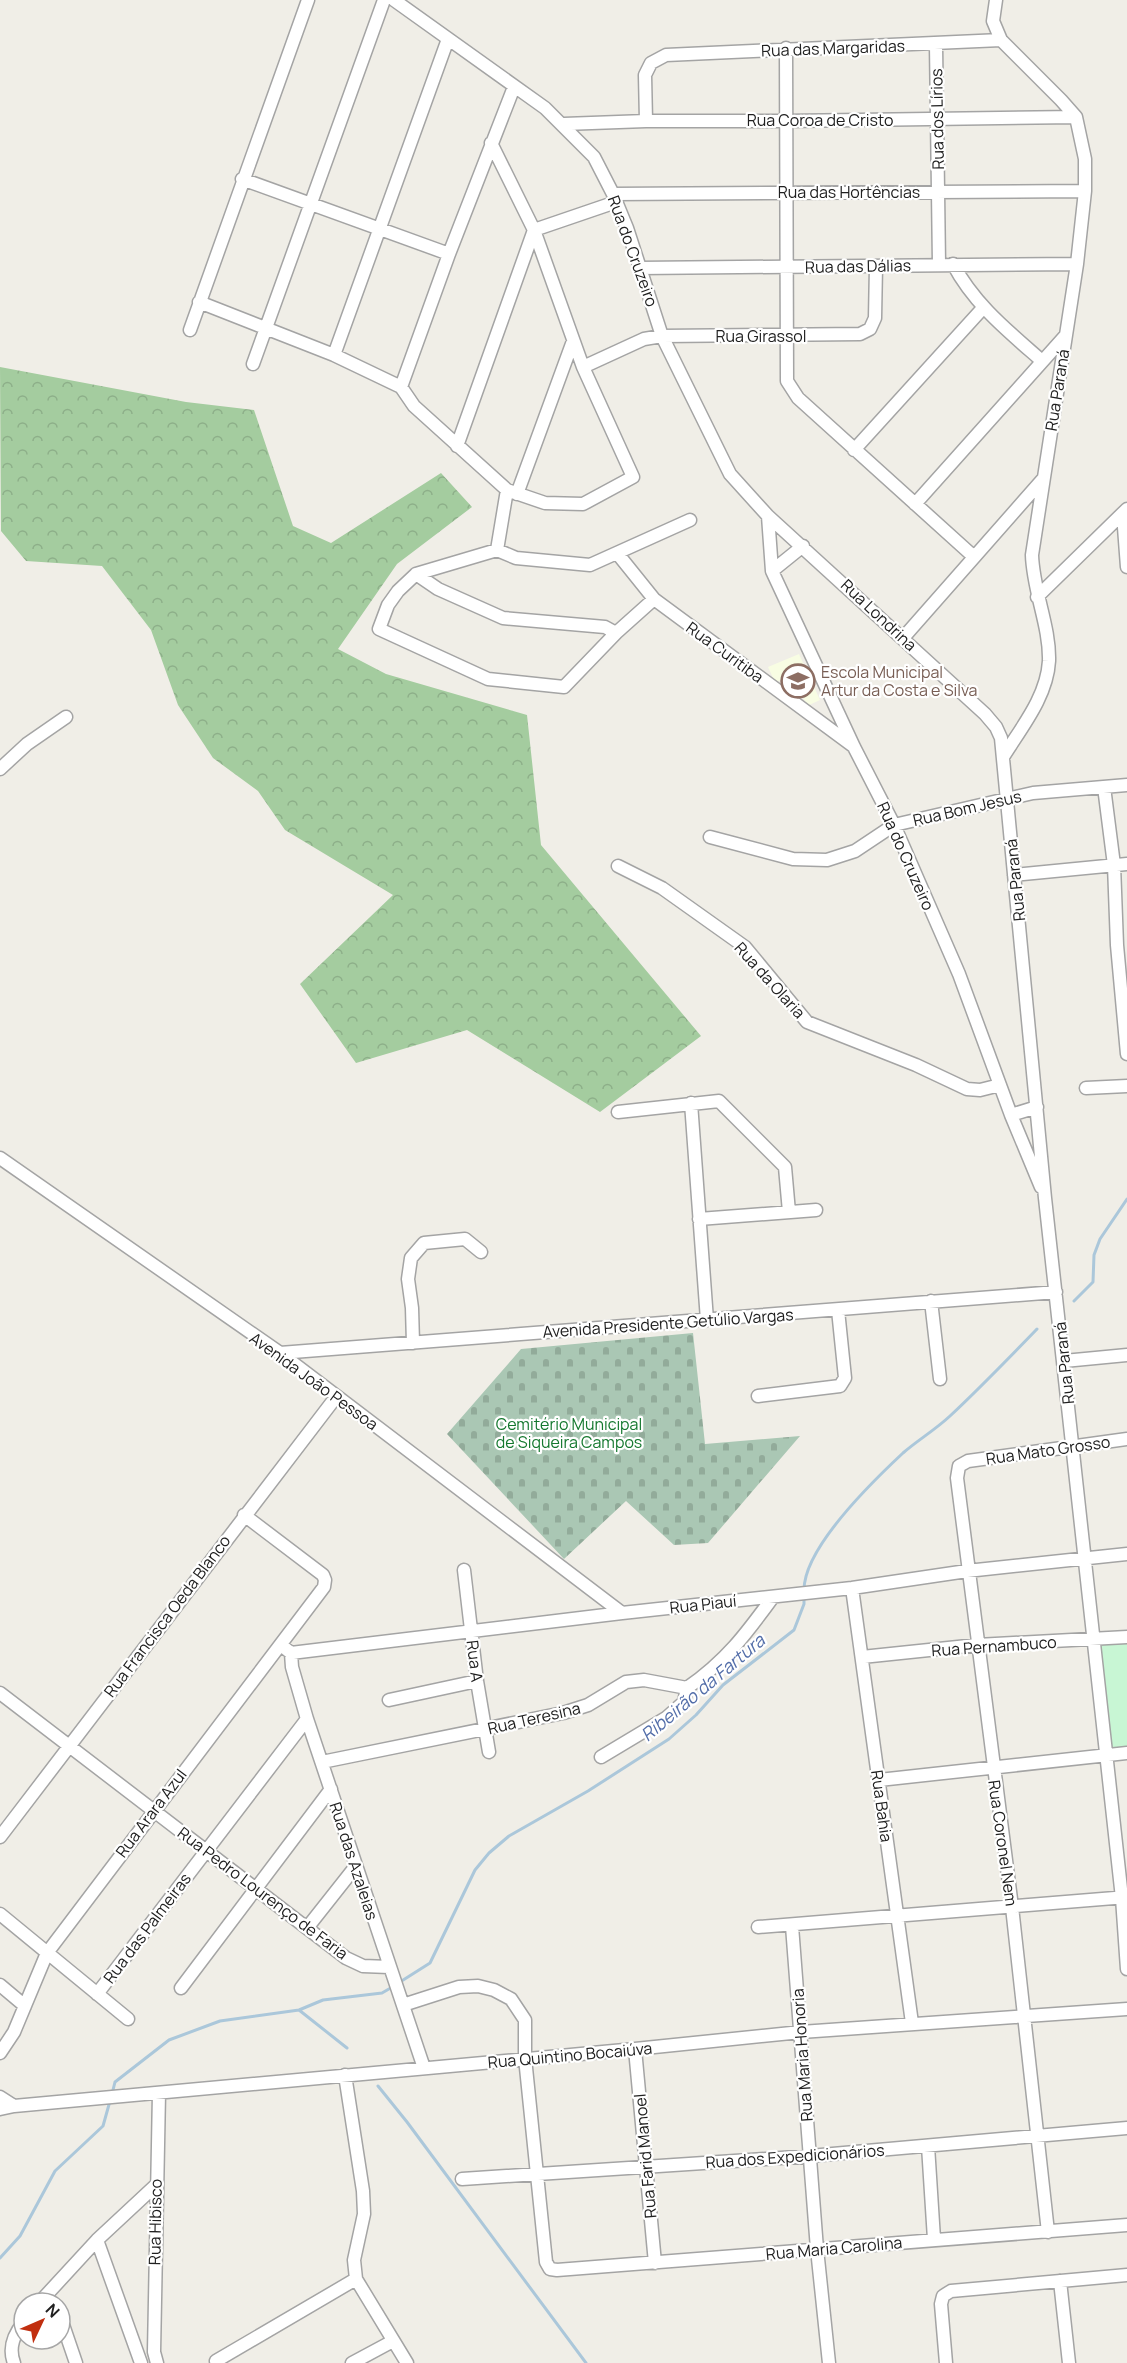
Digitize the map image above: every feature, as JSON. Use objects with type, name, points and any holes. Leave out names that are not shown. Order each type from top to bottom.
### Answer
[{"type":"street","points":[[190,330],[242,179],[308,0]]},
{"type":"street","points":[[253,364],[268,328],[384,0]]},
{"type":"street","name":"Rua do Cruzeiro","points":[[394,0],[545,108],[564,124],[594,157],[615,198],[663,336],[730,474]]},
{"type":"street","points":[[996,0],[993,21],[1001,40],[1076,117]]},
{"type":"street","points":[[334,355],[448,39]]},
{"type":"street","name":"Rua das Margaridas","points":[[646,121],[645,75],[651,63],[666,55],[786,48],[936,45],[1001,40]]},
{"type":"street","name":"Rua dos Lírios","points":[[936,45],[939,264]]},
{"type":"street","points":[[786,48],[788,381],[798,398],[973,556]]},
{"type":"street","points":[[401,387],[449,254],[514,87]]},
{"type":"street","name":"Rua Coroa de Cristo","points":[[564,124],[646,121],[1076,117]]},
{"type":"street","name":"Rua Paraná","points":[[1003,757],[1038,700],[1045,684],[1049,661],[1046,634],[1033,573],[1032,555],[1077,264],[1085,191],[1085,159],[1076,117]]},
{"type":"street","points":[[199,302],[334,355],[401,387],[414,406],[512,492],[545,503],[583,504],[633,477],[583,367],[534,231],[491,143]]},
{"type":"street","points":[[242,179],[449,254]]},
{"type":"street","name":"Rua das Hortências","points":[[534,231],[615,198],[787,193],[1085,191]]},
{"type":"street","points":[[458,446],[534,231]]},
{"type":"street","points":[[953,264],[963,283],[982,308],[1042,361]]},
{"type":"street","name":"Rua das Dálias","points":[[639,268],[1077,264]]},
{"type":"street","name":"Rua Girassol","points":[[583,367],[631,345],[663,336],[860,334],[870,329],[875,318],[876,266]]},
{"type":"street","points":[[854,450],[982,308]]},
{"type":"street","points":[[915,504],[1066,335]]},
{"type":"street","points":[[497,550],[512,492],[573,341]]},
{"type":"street","name":"Rua Londrina","points":[[730,474],[768,516],[986,714],[1001,738]]},
{"type":"street","points":[[903,638],[1043,479]]},
{"type":"street","points":[[1037,597],[1126,513]]},
{"type":"street","points":[[1126,513],[1127,567]]},
{"type":"street","name":"Rua do Cruzeiro","points":[[768,516],[772,571],[854,747],[894,825],[959,974],[1011,1115],[1045,1198]]},
{"type":"street","points":[[654,599],[616,633],[564,687],[488,679],[379,629],[388,605],[398,591],[416,574],[497,550],[516,558],[590,565],[690,520]]},
{"type":"street","points":[[772,571],[803,546]]},
{"type":"street","name":"Rua Curitiba","points":[[617,553],[654,599],[854,747]]},
{"type":"street","points":[[416,574],[438,589],[503,618],[605,627],[616,633]]},
{"type":"street","points":[[0,769],[27,744],[66,717]]},
{"type":"street","name":"Rua Paraná","points":[[1001,738],[1071,1447],[1106,1755],[1125,1898],[1127,1969]]},
{"type":"street","name":"Rua Bom Jesus","points":[[710,837],[793,859],[827,860],[855,851],[894,825],[1033,794],[1127,785]]},
{"type":"street","points":[[1104,786],[1121,864],[1127,1054]]},
{"type":"street","points":[[1014,875],[1121,864]]},
{"type":"street","name":"Rua da Olaria","points":[[618,866],[662,888],[745,947],[807,1022],[916,1065],[967,1089],[980,1090],[1000,1085]]},
{"type":"street","points":[[1086,1088],[1127,1086]]},
{"type":"street","points":[[618,1112],[719,1101],[785,1167],[789,1212]]},
{"type":"street","points":[[691,1103],[707,1320]]},
{"type":"street","points":[[1011,1115],[1037,1107]]},
{"type":"street","name":"Avenida João Pessoa","points":[[0,1158],[280,1353],[622,1613]]},
{"type":"street","points":[[699,1219],[816,1210]]},
{"type":"street","points":[[413,1343],[408,1279],[411,1258],[424,1243],[465,1239],[481,1252]]},
{"type":"street","name":"Avenida Presidente Getúlio Vargas","points":[[280,1353],[1056,1292]]},
{"type":"street","points":[[931,1301],[940,1379]]},
{"type":"street","points":[[758,1396],[840,1386],[845,1378],[838,1310]]},
{"type":"street","points":[[1064,1360],[1127,1355]]},
{"type":"street","name":"Rua Francisca Oeda Blanco","points":[[0,1837],[336,1397]]},
{"type":"street","name":"Rua Mato Grosso","points":[[968,1461],[1127,1439]]},
{"type":"street","name":"Rua Coronel Nem","points":[[968,1461],[959,1466],[957,1478],[967,1571],[1012,1907],[1048,2232]]},
{"type":"street","name":"Rua Arara Azul","points":[[0,2053],[14,2032],[47,1953],[324,1587],[325,1580],[322,1575],[244,1515]]},
{"type":"street","name":"Rua Piauí","points":[[291,1653],[852,1588],[967,1571],[1127,1554]]},
{"type":"street","name":"Rua A","points":[[464,1570],[477,1681],[489,1752]]},
{"type":"street","name":"Rua Bahia","points":[[852,1588],[912,2024]]},
{"type":"street","points":[[600,1757],[666,1718],[684,1702],[687,1688],[713,1669],[742,1639],[773,1597]]},
{"type":"street","name":"Rua Pernambuco","points":[[862,1657],[977,1645],[1127,1637]]},
{"type":"street","points":[[281,1645],[291,1653]]},
{"type":"street","name":"Rua das Azaleias","points":[[291,1653],[292,1668],[308,1719],[424,2068]]},
{"type":"street","name":"Rua Teresina","points":[[322,1762],[486,1730],[588,1705],[626,1683],[644,1680],[687,1688]]},
{"type":"street","points":[[389,1700],[477,1681]]},
{"type":"street","name":"Rua Pedro Lourenço de Faria","points":[[0,1693],[346,1958],[363,1966],[391,1971]]},
{"type":"street","name":"Rua das Palmeiras","points":[[97,1994],[308,1719]]},
{"type":"street","points":[[879,1780],[1127,1753]]},
{"type":"street","points":[[181,1988],[331,1790]]},
{"type":"street","points":[[307,1928],[356,1866]]},
{"type":"street","points":[[758,1927],[1125,1898]]},
{"type":"street","points":[[0,1914],[128,2019]]},
{"type":"street","name":"Rua Maria Honoria","points":[[792,1926],[817,2249],[829,2363]]},
{"type":"street","points":[[0,1985],[25,2006]]},
{"type":"street","points":[[400,1999],[459,1987],[478,1986],[494,1990],[511,1999],[525,2020],[525,2058],[537,2176]]},
{"type":"street","name":"Rua Quintino Bocaiúva","points":[[0,2109],[106,2097],[801,2032],[1127,2008]]},
{"type":"street","name":"Rua Farid Manoel","points":[[635,2049],[655,2263]]},
{"type":"street","points":[[345,2075],[363,2191],[364,2214],[354,2260],[356,2279],[407,2363]]},
{"type":"street","name":"Rua Hibisco","points":[[155,2358],[155,2186],[159,2093]]},
{"type":"street","points":[[0,2097],[14,2106]]},
{"type":"street","name":"Rua dos Expedicionários","points":[[462,2179],[537,2176],[646,2166],[810,2156],[1127,2128]]},
{"type":"street","points":[[928,2146],[934,2240]]},
{"type":"street","name":"Rua Maria Carolina","points":[[537,2176],[546,2262],[550,2269],[557,2270],[1127,2225]]},
{"type":"street","points":[[51,2289],[97,2240],[155,2186]]},
{"type":"street","points":[[97,2240],[142,2363],[155,2358]]},
{"type":"street","points":[[946,2363],[941,2304],[943,2296],[951,2291],[1127,2275]]},
{"type":"street","points":[[216,2361],[356,2279]]},
{"type":"street","points":[[1060,2281],[1069,2363]]},
{"type":"street","points":[[352,2363],[393,2341]]},
{"type":"shaded area","name":"Escola Municipal Artur da Costa e Silva","points":[[799,654],[820,700],[807,706],[798,685],[789,689],[784,679],[775,682],[768,667]]},
{"type":"green space","points":[[0,367],[186,402],[254,410],[293,526],[331,543],[441,473],[472,507],[397,564],[338,649],[386,674],[527,715],[541,845],[701,1036],[600,1112],[467,1030],[356,1063],[300,984],[393,895],[285,830],[258,791],[213,758],[178,705],[151,630],[102,566],[26,561],[1,531]]},
{"type":"green space","name":"Cemitério Municipal de Siqueira Campos","points":[[693,1333],[705,1444],[800,1436],[708,1543],[674,1545],[626,1501],[564,1559],[447,1434],[521,1349]]},
{"type":"green space","points":[[1127,1640],[1127,1750],[1109,1752],[1096,1643]]},
{"type":"waterway","name":"Ribeirão da Fartura","points":[[1074,1301],[1093,1282],[1094,1255],[1100,1239],[1127,1199]]},
{"type":"waterway","name":"Ribeirão da Fartura","points":[[804,1591],[807,1574],[815,1556],[827,1536],[858,1498],[903,1453],[950,1416],[1037,1329]]},
{"type":"waterway","name":"Ribeirão da Fartura","points":[[400,1982],[430,1963],[475,1870],[489,1853],[509,1836],[588,1791],[669,1739],[696,1715],[723,1685],[794,1630],[804,1604],[804,1597]]},
{"type":"waterway","points":[[112,2094],[115,2082],[169,2040],[220,2021],[299,2010],[323,2000],[382,1993],[394,1986]]},
{"type":"waterway","points":[[299,2010],[347,2048]]},
{"type":"waterway","points":[[378,2086],[586,2363]]},
{"type":"waterway","points":[[0,2258],[20,2236],[55,2171],[103,2126],[110,2101]]},
{"type":"place","name":"Escola Municipal Artur da Costa e Silva","points":[[798,681]]}]
